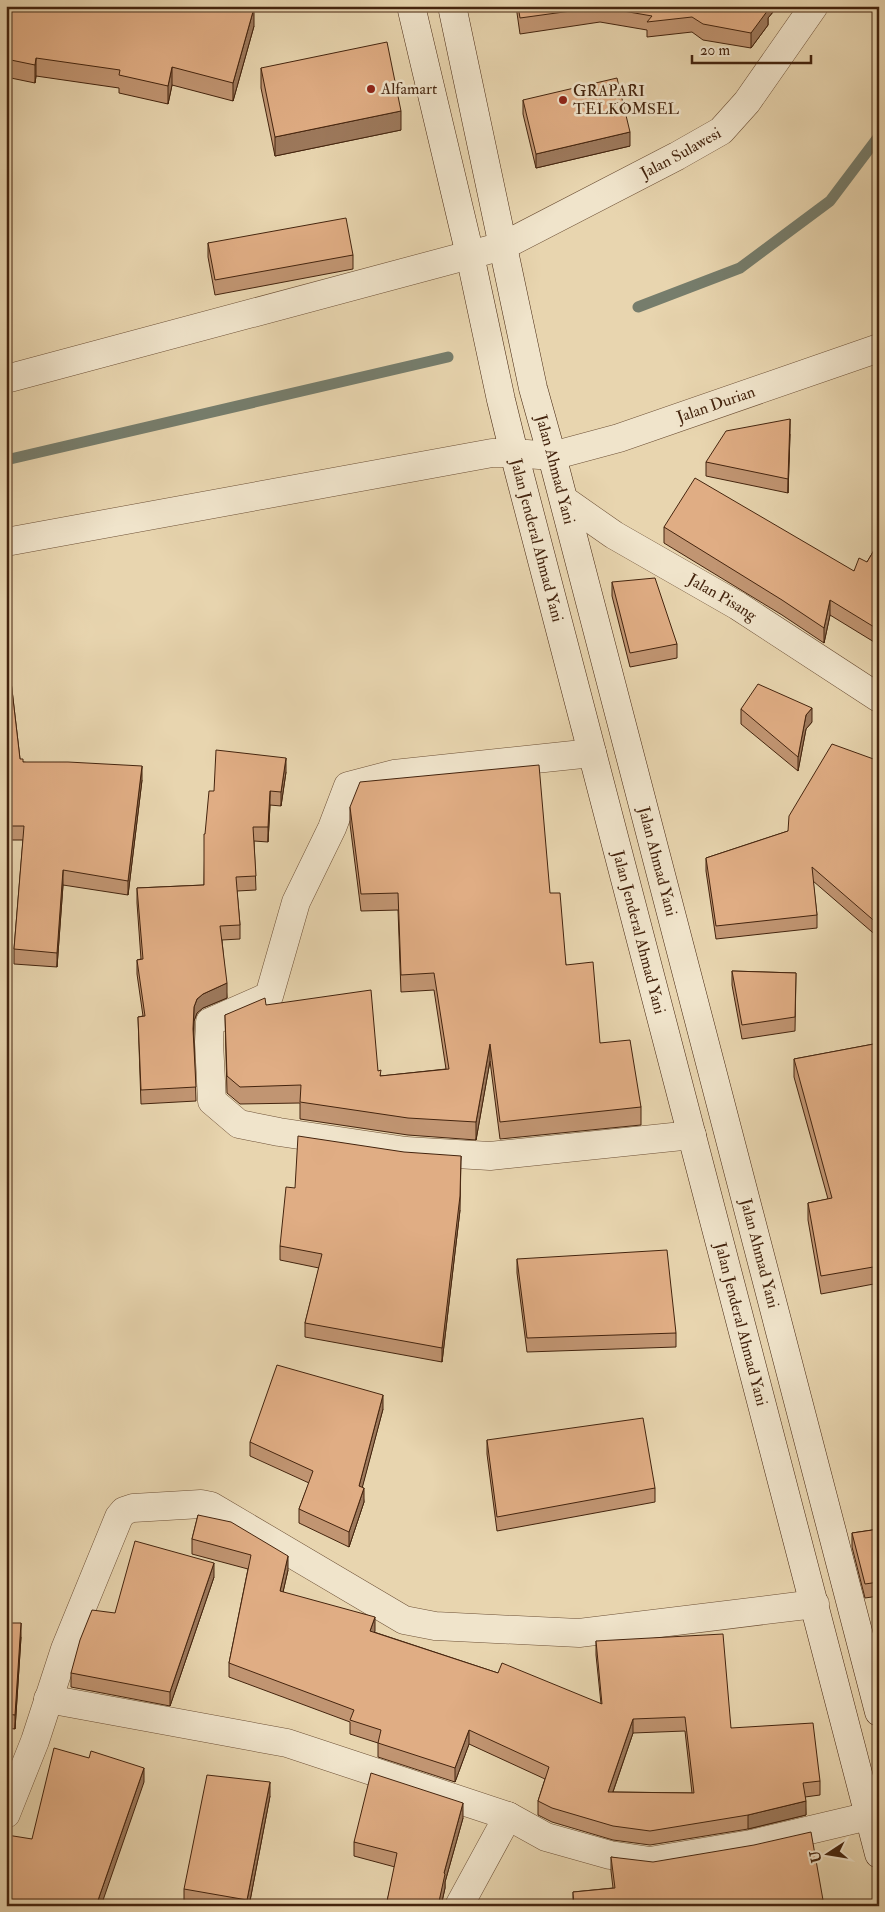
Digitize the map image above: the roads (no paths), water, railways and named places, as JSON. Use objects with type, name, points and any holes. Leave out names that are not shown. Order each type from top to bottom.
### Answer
[{"type":"street","name":"Jalan Jenderal Ahmad Yani","points":[[410,6],[480,296],[514,453],[879,1854]]},
{"type":"street","name":"Jalan Ahmad Yani","points":[[452,6],[496,205],[502,246],[533,388],[564,500],[879,1712]]},
{"type":"street","name":"Jalan Sulawesi","points":[[6,379],[502,246],[677,156],[721,131],[747,102],[814,6]]},
{"type":"street","name":"Jalan Durian","points":[[6,542],[492,453],[552,456],[627,436],[879,348]]},
{"type":"street","name":"Jalan Pisang","points":[[564,500],[614,535],[738,606],[879,698]]},
{"type":"street","points":[[592,752],[394,774],[348,786],[332,828],[296,902],[268,996],[210,1022],[209,1042],[212,1101],[239,1124],[279,1132],[406,1151],[490,1156],[692,1135]]},
{"type":"street","points":[[6,1814],[17,1754],[48,1699],[65,1649],[119,1517],[124,1511],[133,1508],[202,1504],[211,1506],[404,1620],[428,1625],[579,1633],[815,1604]]},
{"type":"street","points":[[48,1699],[287,1743],[508,1816],[546,1837],[610,1855],[650,1861],[751,1844],[869,1816]]},
{"type":"street","points":[[458,1906],[508,1816]]},
{"type":"waterway","points":[[638,307],[740,268],[830,201],[879,136]]},
{"type":"waterway","points":[[6,460],[448,357]]},
{"type":"place","name":"Alfamart","points":[[371,89]]},
{"type":"place","name":"GRAPARI TELKOMSEL","points":[[563,100]]}]
